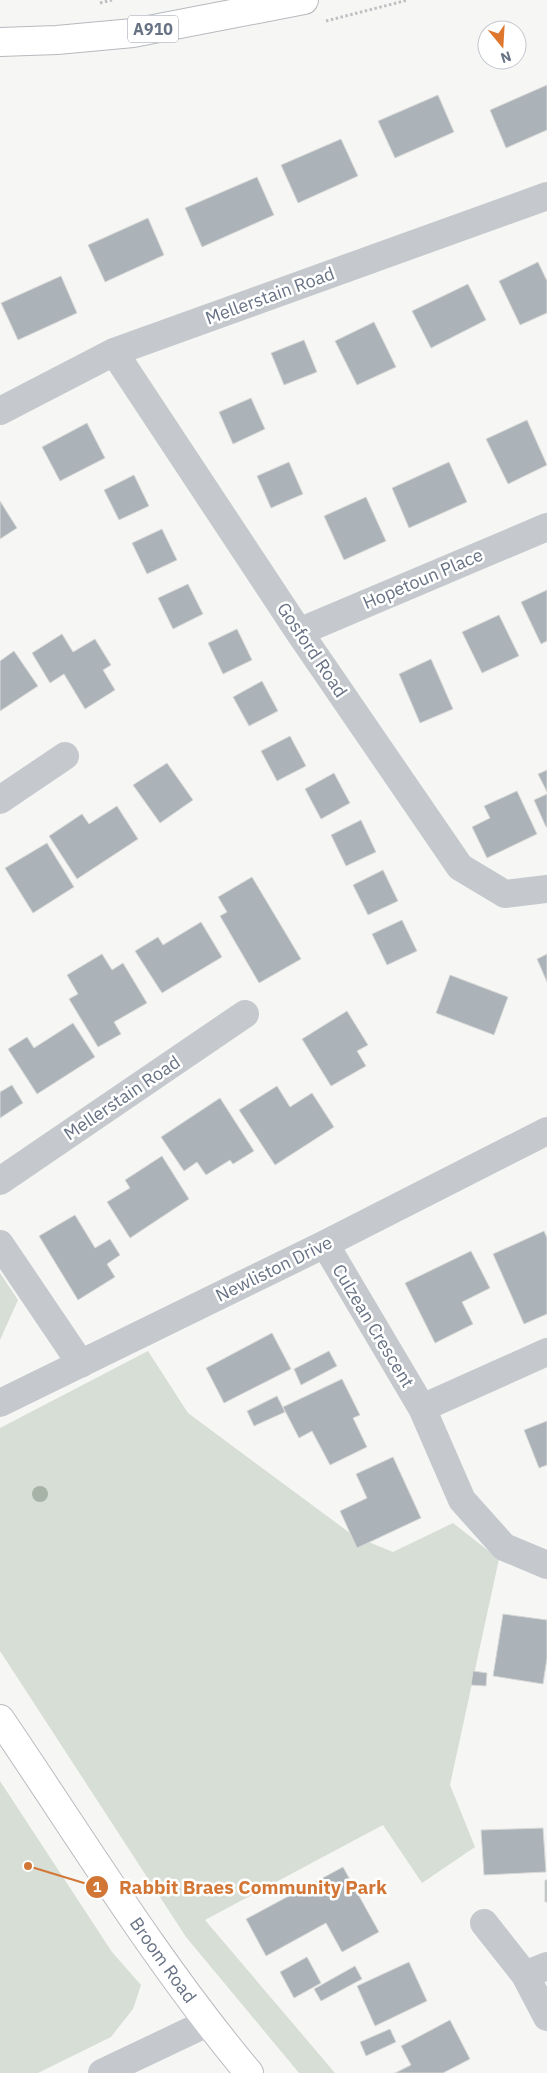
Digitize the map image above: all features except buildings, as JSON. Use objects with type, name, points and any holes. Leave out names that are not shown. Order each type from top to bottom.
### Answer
[{"type":"street","name":"A910","points":[[0,42],[58,40],[133,33],[304,0]]},
{"type":"street","name":"Mellerstain Road","points":[[0,411],[114,352],[547,196]]},
{"type":"street","name":"Gosford Road","points":[[114,352],[299,632],[460,867],[505,894],[547,889]]},
{"type":"street","name":"Hopetoun Place","points":[[299,632],[547,527]]},
{"type":"street","points":[[0,800],[65,756]]},
{"type":"street","name":"Mellerstain Road","points":[[0,1182],[245,1014]]},
{"type":"street","name":"Newliston Drive","points":[[0,1403],[325,1244],[547,1131]]},
{"type":"street","points":[[0,1244],[81,1364]]},
{"type":"street","name":"Culzean Crescent","points":[[325,1244],[422,1408],[462,1500],[504,1547],[547,1565]]},
{"type":"street","name":"Culzean Crescent","points":[[422,1408],[547,1352]]},
{"type":"street","name":"Broom Road","points":[[0,1719],[120,1900],[207,2024],[249,2073]]},
{"type":"street","points":[[484,1923],[536,1970],[547,2017]]},
{"type":"street","points":[[102,2073],[207,2024]]},
{"type":"shaded area","points":[[0,1273],[18,1300],[0,1340]]},
{"type":"shaded area","points":[[148,1351],[188,1413],[354,1536],[393,1552],[453,1523],[499,1559],[450,1785],[475,1847],[422,1883],[383,1825],[205,1920],[335,2073],[299,2073],[186,1937],[0,1651],[0,1428]]},
{"type":"shaded area","points":[[0,1781],[112,1952],[141,1985],[133,2009],[111,2037],[38,2073],[0,2073]]},
{"type":"place","name":"Rabbit Braes Community Park","points":[[28,1866]]}]
